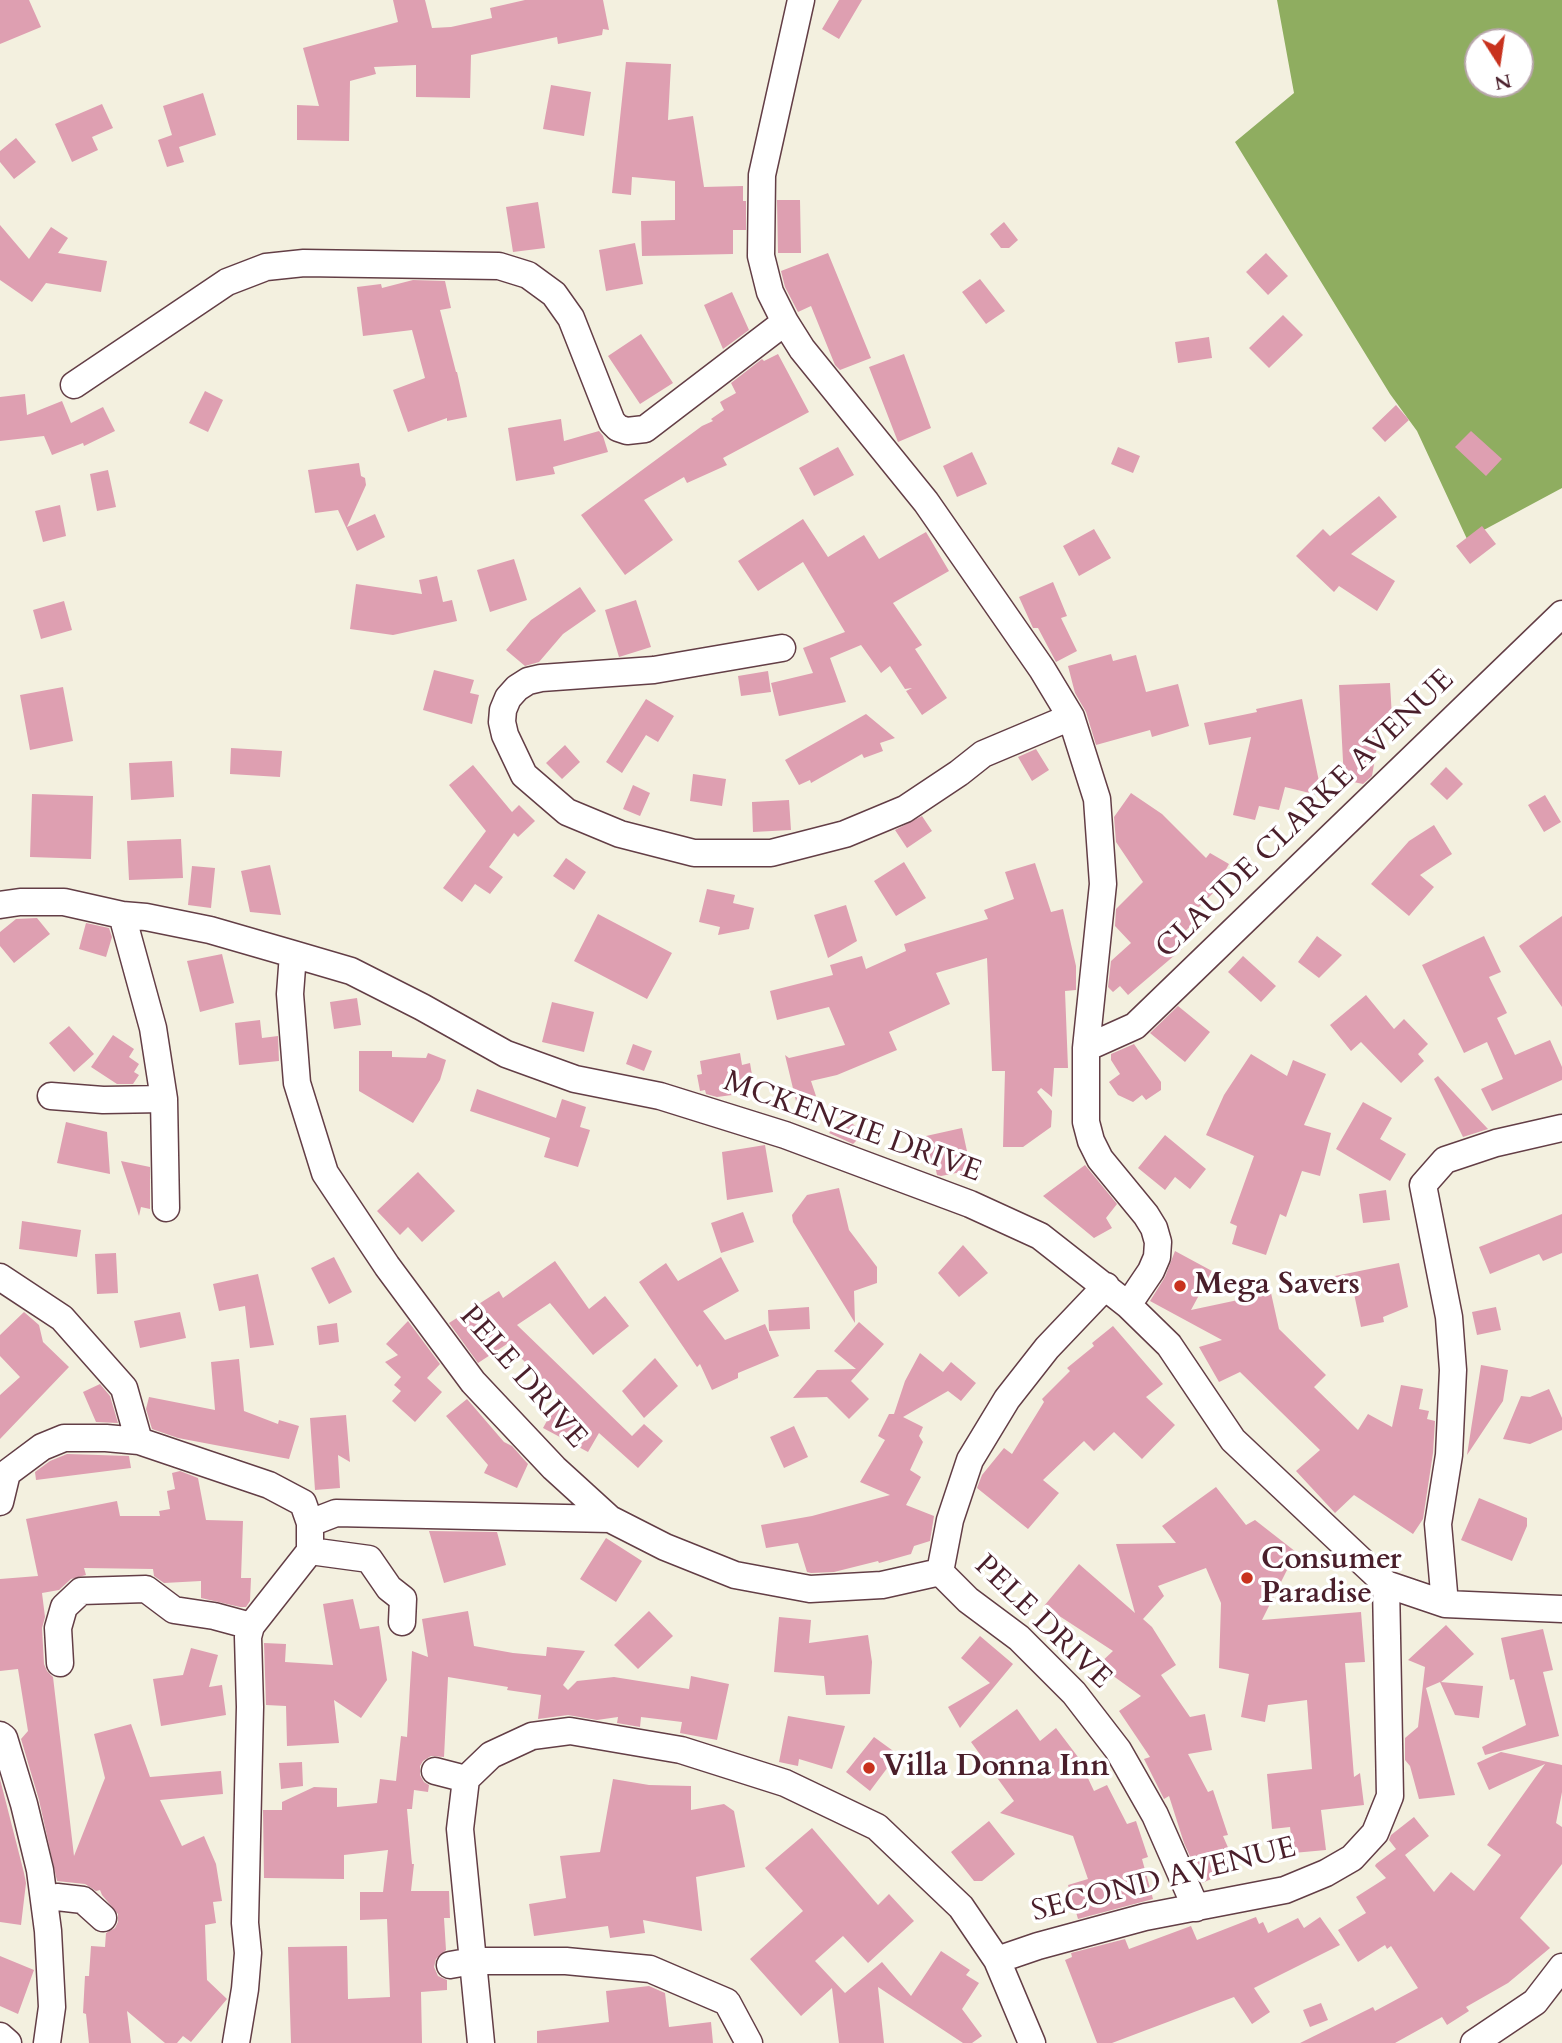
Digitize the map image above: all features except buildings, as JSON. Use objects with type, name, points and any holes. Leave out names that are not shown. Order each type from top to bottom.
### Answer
[{"type":"street","points":[[802,0],[762,175],[761,256],[770,292],[802,349],[926,502],[1042,669],[1071,717],[1097,799],[1103,884],[1086,1048],[1086,1122],[1100,1159],[1146,1215],[1158,1242],[1157,1257],[1151,1271],[1128,1305]]},
{"type":"street","points":[[74,384],[227,282],[266,267],[304,263],[499,266],[528,275],[554,294],[571,318],[611,422],[626,431],[645,429],[785,322]]},
{"type":"street","name":"CLAUDE CLARKE AVENUE","points":[[1086,1048],[1135,1026],[1562,614]]},
{"type":"street","points":[[782,648],[654,670],[528,681],[508,698],[502,722],[505,735],[524,775],[567,812],[620,834],[694,853],[771,853],[845,834],[905,809],[983,754],[1071,717]]},
{"type":"street","name":"MCKENZIE DRIVE","points":[[0,905],[65,902],[122,915],[146,917],[210,930],[351,971],[506,1054],[575,1079],[660,1096],[785,1135],[970,1204],[1040,1236],[1128,1305],[1169,1345],[1233,1440],[1386,1584],[1445,1604],[1562,1609]]},
{"type":"street","points":[[122,915],[153,1028],[164,1099],[166,1208]]},
{"type":"street","name":"PELE DRIVE","points":[[293,954],[290,994],[298,1083],[325,1173],[387,1266],[473,1382],[554,1468],[610,1519],[665,1548],[735,1575],[810,1589],[882,1585],[940,1572]]},
{"type":"street","points":[[51,1096],[103,1100],[164,1099]]},
{"type":"street","points":[[1445,1604],[1438,1524],[1449,1455],[1453,1370],[1449,1317],[1423,1185],[1445,1160],[1496,1143],[1562,1128]]},
{"type":"street","points":[[0,1277],[62,1318],[124,1388],[139,1441]]},
{"type":"street","name":"PELE DRIVE","points":[[940,1572],[950,1520],[970,1460],[1007,1399],[1047,1348],[1106,1286]]},
{"type":"street","points":[[0,1502],[7,1473],[42,1447],[64,1438],[106,1438],[139,1441],[270,1485],[303,1503],[310,1523],[310,1550],[251,1626],[248,1637],[237,1781],[235,1886],[245,1923],[248,1954],[236,2043]]},
{"type":"street","points":[[310,1523],[337,1513],[610,1519]]},
{"type":"street","points":[[310,1550],[369,1559],[389,1588],[403,1599],[402,1622]]},
{"type":"street","name":"PELE DRIVE","points":[[940,1572],[968,1600],[1019,1638],[1074,1693],[1118,1750],[1155,1815],[1196,1908]]},
{"type":"street","name":"SECOND AVENUE","points":[[997,1960],[1038,1945],[1145,1917],[1285,1890],[1326,1873],[1352,1858],[1375,1833],[1390,1796],[1386,1584]]},
{"type":"street","points":[[60,1662],[58,1628],[64,1607],[81,1591],[146,1589],[174,1610],[214,1616],[251,1626]]},
{"type":"street","points":[[481,2043],[461,1963],[460,1829],[466,1779],[491,1755],[531,1735],[570,1731],[681,1750],[785,1783],[877,1827],[961,1907],[997,1960],[1032,2043]]},
{"type":"street","points":[[0,1735],[4,1738],[24,1804],[40,1870],[48,1931],[52,2007],[47,2043]]},
{"type":"street","points":[[435,1771],[466,1779]]},
{"type":"street","points":[[44,1899],[57,1897],[83,1900],[103,1918]]},
{"type":"street","points":[[461,1963],[566,1961],[650,1969],[727,2002],[749,2043]]},
{"type":"street","points":[[1474,2043],[1535,2002],[1562,1967]]},
{"type":"street","points":[[0,2036],[8,2043]]},
{"type":"green space","points":[[1277,0],[1562,0],[1562,488],[1467,539],[1417,431],[1390,394],[1235,142],[1294,93]]},
{"type":"place","name":"Mega Savers","points":[[1180,1286]]},
{"type":"place","name":"Consumer Paradise","points":[[1247,1578]]},
{"type":"place","name":"Villa Donna Inn","points":[[869,1768]]}]
